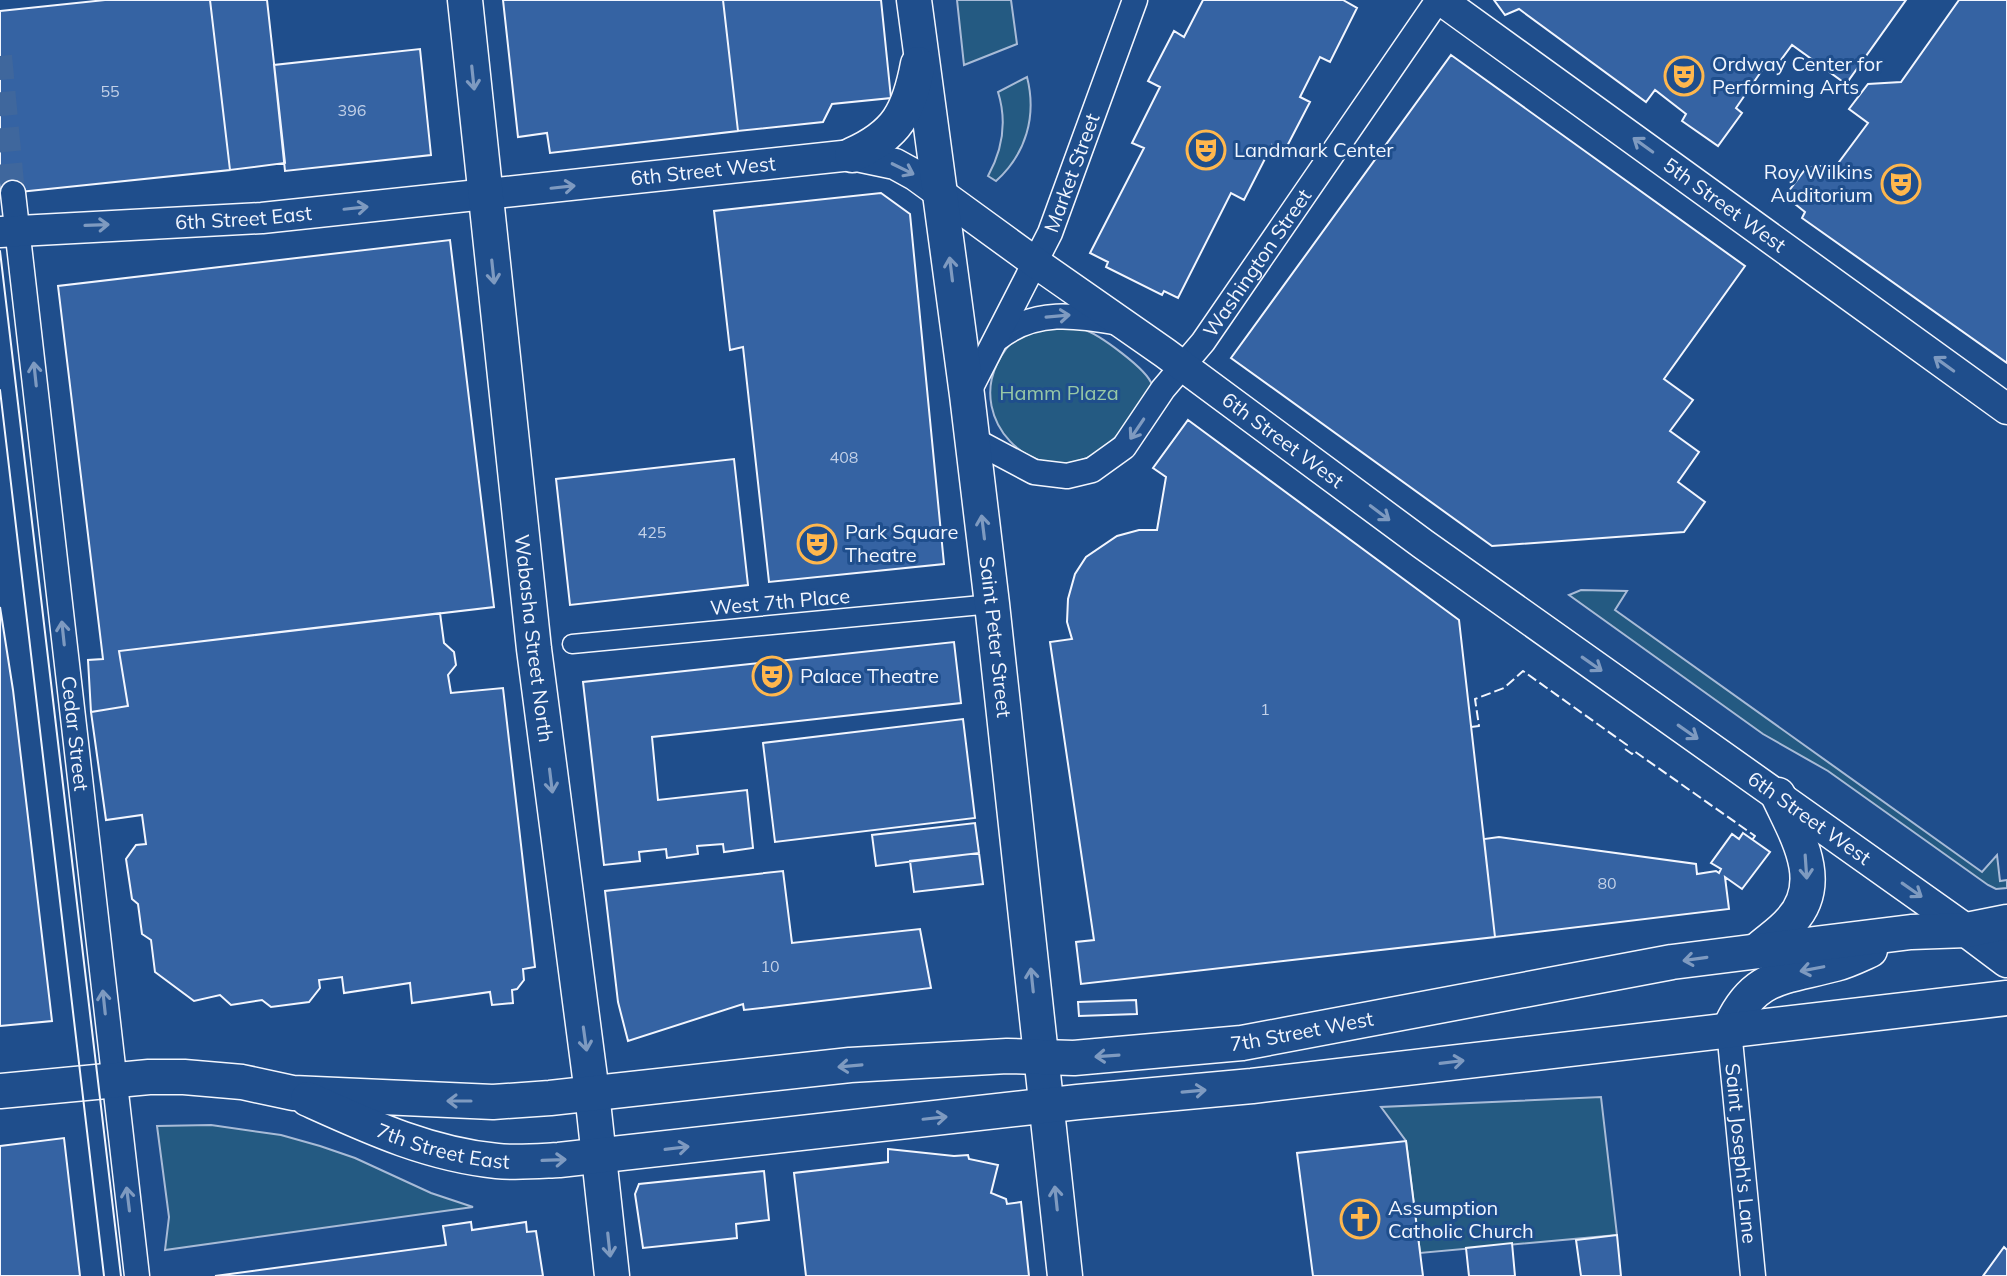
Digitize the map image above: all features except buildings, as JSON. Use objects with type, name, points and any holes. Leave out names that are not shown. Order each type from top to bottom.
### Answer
[{"type":"main road","name":"Wabasha Street North","points":[[465,0],[532,634],[592,1093],[612,1276]]},
{"type":"main road","name":"Saint Peter Street","points":[[914,0],[992,604],[1065,1276]]},
{"type":"main road","points":[[852,155],[876,144],[895,126],[912,94],[921,47]]},
{"type":"main road","points":[[1758,950],[1792,920],[1803,904],[1807,887],[1806,854],[1778,795]]},
{"type":"main road","name":"7th Street West","points":[[592,1093],[850,1065],[1191,1050],[1672,962],[1911,932],[1967,930],[2007,922]]},
{"type":"main road","name":"6th Street West","points":[[1967,930],[2007,960]]},
{"type":"main road","points":[[1729,1030],[1738,1009],[1752,992],[1783,975],[1838,964],[1911,932]]},
{"type":"main road","points":[[600,1158],[2007,998]]},
{"type":"main road","name":"7th Street East","points":[[0,1091],[184,1077],[242,1082],[293,1093],[493,1102],[592,1093]]},
{"type":"main road","name":"7th Street East","points":[[293,1093],[399,1140],[446,1154],[499,1161],[600,1158]]},
{"type":"street","name":"Market Street","points":[[967,395],[1052,228],[1135,0]]},
{"type":"street","name":"Washington Street","points":[[1183,366],[1203,342],[1439,0]]},
{"type":"street","name":"5th Street West","points":[[1439,0],[2007,409]]},
{"type":"street","name":"6th Street West","points":[[485,194],[852,155],[895,164],[915,175],[1183,366],[1423,544],[1967,930]]},
{"type":"street","name":"Cedar Street","points":[[13,193],[10,231],[137,1276]]},
{"type":"street","name":"6th Street East","points":[[10,231],[262,218],[485,194]]},
{"type":"street","points":[[996,340],[1026,321],[1060,315],[1125,325]]},
{"type":"street","points":[[972,439],[1034,472],[1067,476],[1092,470],[1124,447],[1163,389],[1183,366]]},
{"type":"street","name":"West 7th Place","points":[[572,644],[992,604]]},
{"type":"street","name":"Saint Joseph's Lane","points":[[1729,1030],[1753,1276]]},
{"type":"green space","points":[[957,0],[1011,0],[1017,44],[964,65]]},
{"type":"green space","points":[[1027,77],[1031,106],[1026,134],[1015,159],[996,181],[988,176],[1002,135],[998,92]]},
{"type":"green space","name":"Hamm Plaza","points":[[1050,326],[1082,329],[1099,337],[1142,370],[1152,385],[1133,416],[1107,445],[1087,458],[1065,463],[1045,462],[1026,454],[1010,441],[998,425],[992,406],[991,385],[1004,351],[1019,338]]},
{"type":"green space","points":[[1581,590],[1627,591],[1615,610],[1982,872],[1997,855],[2000,881],[2007,880],[2007,888],[1996,889],[1988,885],[1828,771],[1763,734],[1569,595]]},
{"type":"green space","points":[[1601,1097],[1617,1235],[1420,1253],[1406,1141],[1381,1107]]},
{"type":"green space","points":[[211,1125],[281,1135],[320,1146],[355,1158],[431,1193],[473,1207],[165,1250],[169,1217],[157,1126]]},
{"type":"tunnel","points":[[0,56],[13,193]]},
{"type":"tram line","points":[[0,251],[121,1276]]},
{"type":"tram line","points":[[0,390],[104,1276]]},
{"type":"fence","points":[[1471,727],[1479,726],[1475,699],[1504,688],[1523,671],[1627,745],[1625,749],[1632,754],[1634,751],[1755,836],[1752,840]]},
{"type":"place","name":"Ordway Center for Performing Arts","points":[[1684,76]]},
{"type":"place","name":"Landmark Center","points":[[1206,150]]},
{"type":"place","name":"Roy Wilkins Auditorium","points":[[1901,184]]},
{"type":"place","name":"Park Square Theatre","points":[[817,544]]},
{"type":"place","name":"Palace Theatre","points":[[772,676]]},
{"type":"place","name":"Assumption Catholic Church","points":[[1360,1219]]}]
